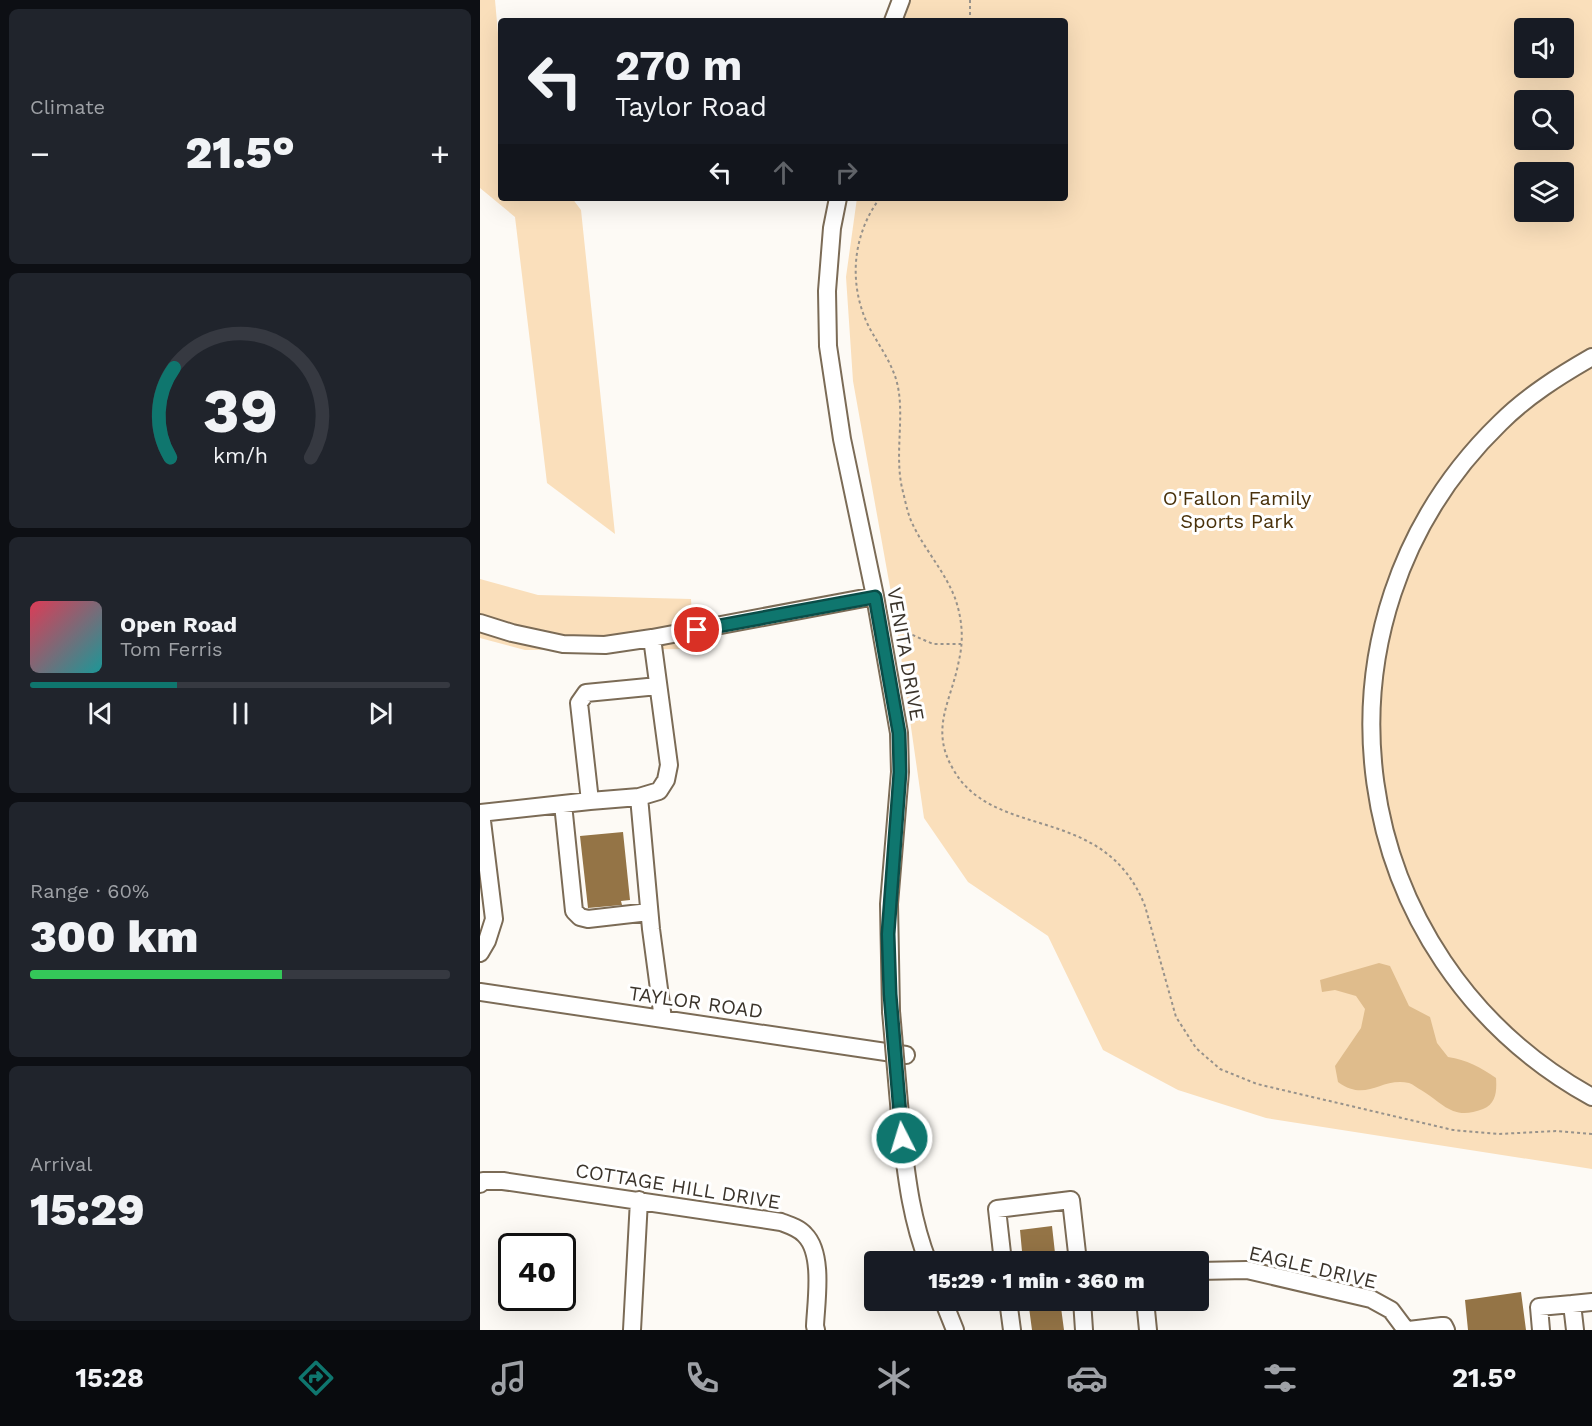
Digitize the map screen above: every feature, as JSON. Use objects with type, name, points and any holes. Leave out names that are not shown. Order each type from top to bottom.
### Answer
[{"type":"street","points":[[894,18],[901,0]]},
{"type":"street","name":"VENITA DRIVE","points":[[837,201],[832,228],[827,291],[828,346],[842,439],[875,597],[899,733],[900,772],[889,914],[891,1011],[902,1138],[912,1212],[924,1251]]},
{"type":"street","points":[[1592,357],[1532,395],[1500,422],[1459,468],[1424,521],[1408,551],[1384,621],[1376,658],[1371,729],[1376,787],[1389,848],[1411,908],[1428,939],[1469,997],[1492,1021],[1545,1067],[1592,1096]]},
{"type":"street","points":[[480,623],[512,633],[563,644],[605,645],[652,639],[875,597]]},
{"type":"street","points":[[480,953],[487,941],[494,919],[480,813],[639,797],[659,791],[666,780],[669,765],[652,639]]},
{"type":"street","points":[[590,801],[579,703],[582,697],[586,693],[658,686]]},
{"type":"street","points":[[639,797],[649,912],[663,1019]]},
{"type":"street","points":[[563,804],[574,911],[580,917],[588,919],[649,912]]},
{"type":"street","name":"TAYLOR ROAD","points":[[480,992],[906,1055]]},
{"type":"street","name":"COTTAGE HILL DRIVE","points":[[480,1184],[503,1181],[781,1222],[793,1226],[806,1235],[813,1246],[816,1260],[816,1330]]},
{"type":"street","points":[[632,1330],[639,1200]]},
{"type":"street","points":[[1002,1251],[997,1209],[1071,1200],[1077,1251]]},
{"type":"street","name":"EAGLE DRIVE","points":[[1209,1271],[1247,1270],[1371,1299],[1391,1310],[1407,1330]]},
{"type":"street","points":[[1541,1330],[1539,1307],[1592,1302]]},
{"type":"street","points":[[1572,1304],[1575,1330]]},
{"type":"street","points":[[947,1311],[955,1330]]},
{"type":"street","points":[[1009,1311],[1012,1330]]},
{"type":"street","points":[[1083,1311],[1084,1330]]},
{"type":"street","points":[[1146,1311],[1148,1330]]},
{"type":"street","points":[[1407,1330],[1442,1326],[1446,1330]]},
{"type":"path","points":[[970,0],[970,18]]},
{"type":"path","points":[[877,201],[863,226],[858,245],[856,286],[865,317],[896,379],[900,410],[898,465],[907,507],[912,522],[947,580],[961,619],[959,661],[944,711],[942,730],[944,747],[952,768],[965,787],[984,801],[1085,838],[1107,852],[1122,867],[1138,889],[1145,906],[1176,1017],[1196,1048],[1220,1069],[1257,1084],[1453,1131],[1477,1134],[1556,1131],[1592,1134]]},
{"type":"path","points":[[893,631],[900,630],[933,644],[961,644]]},
{"type":"green space","points":[[480,0],[495,0],[498,34],[498,201],[574,201],[581,210],[615,534],[547,483],[515,217],[480,188]]},
{"type":"green space","name":"O'Fallon Family Sports Park","points":[[911,0],[1592,0],[1592,1169],[1266,1118],[1178,1090],[1103,1050],[1048,936],[968,882],[924,818],[895,615],[853,381],[846,277],[857,201],[1068,201],[1068,18],[905,18]]},
{"type":"green space","points":[[480,579],[538,595],[691,599],[694,649],[525,650],[480,638]]},
{"type":"shaded area","points":[[1379,963],[1390,966],[1409,1006],[1430,1017],[1437,1043],[1448,1057],[1473,1064],[1496,1078],[1495,1096],[1491,1104],[1473,1112],[1456,1112],[1409,1083],[1390,1083],[1366,1090],[1357,1090],[1338,1082],[1335,1066],[1361,1028],[1365,1009],[1356,996],[1335,990],[1322,992],[1320,980]]},
{"type":"building","points":[[623,832],[630,900],[621,901],[622,905],[588,908],[580,836]]},
{"type":"building","points":[[1052,1226],[1055,1251],[1022,1251],[1020,1230]]},
{"type":"building","points":[[1521,1292],[1526,1330],[1468,1330],[1465,1300]]},
{"type":"building","points":[[1029,1311],[1061,1311],[1064,1330],[1032,1330]]},
{"type":"route","points":[[697,630],[875,597],[899,733],[900,772],[888,934],[890,994],[902,1138]]}]
